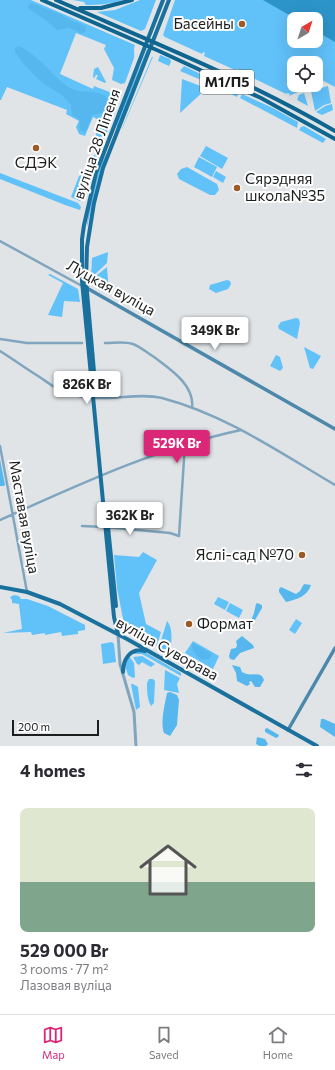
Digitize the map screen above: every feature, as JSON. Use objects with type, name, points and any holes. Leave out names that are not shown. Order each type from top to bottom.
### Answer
[{"type":"highway","name":"М1/П5","points":[[42,0],[151,47],[261,98],[335,137]]},
{"type":"highway","name":"М1/П5","points":[[56,0],[153,41],[265,93],[335,131]]},
{"type":"highway","points":[[72,7],[83,9],[101,8],[132,0]]},
{"type":"highway","points":[[324,132],[327,126]]},
{"type":"main road","name":"вуліца 28 Ліпеня","points":[[118,634],[114,617],[82,258],[83,231],[96,173],[163,0]]},
{"type":"main road","name":"вуліца 28 Ліпеня","points":[[85,287],[89,232],[94,203],[103,168],[169,0]]},
{"type":"main road","points":[[83,231],[89,232]]},
{"type":"main road","name":"Луцкая вуліца","points":[[85,287],[335,429]]},
{"type":"main road","name":"вуліца Суворава","points":[[0,587],[27,592],[60,604],[118,634],[316,746]]},
{"type":"main road","points":[[288,730],[335,648]]},
{"type":"main road","points":[[123,672],[124,662],[130,653],[139,650],[151,653]]},
{"type":"street","name":"Луцкая вуліца","points":[[0,241],[85,287]]},
{"type":"street","points":[[0,339],[27,343],[82,343]]},
{"type":"street","points":[[105,343],[125,343],[135,345],[164,364],[177,374],[185,385],[191,398],[192,408]]},
{"type":"street","points":[[0,351],[61,391],[74,395],[95,398],[154,396],[218,418],[242,430],[335,485]]},
{"type":"street","points":[[0,520],[102,475],[185,444],[208,437],[242,430]]},
{"type":"street","points":[[82,526],[170,533],[179,536],[185,444]]},
{"type":"street","name":"Маставая вуліца","points":[[0,446],[27,592]]},
{"type":"street","points":[[118,634],[120,664],[134,712],[136,746]]},
{"type":"shaded area","points":[[0,0],[31,0],[135,45],[134,58],[125,83],[121,84],[112,80],[114,68],[104,49],[106,45],[76,33],[60,74],[93,89],[94,86],[111,93],[116,99],[118,103],[105,138],[100,143],[94,140],[101,121],[93,117],[85,136],[79,134],[76,127],[79,121],[66,114],[67,110],[7,87],[0,100]]},
{"type":"shaded area","points":[[73,0],[123,0],[105,4],[86,5],[84,2]]},
{"type":"shaded area","points":[[140,0],[156,0],[145,29],[141,31],[97,12],[115,10]]},
{"type":"shaded area","points":[[175,0],[335,0],[335,87],[323,81],[323,56],[287,56],[287,92],[298,92],[289,96],[290,94],[286,94],[251,77],[250,75],[204,56],[205,53],[203,52],[202,54],[163,35]]},
{"type":"shaded area","points":[[263,0],[335,0],[335,42],[323,35],[323,12],[287,12],[287,14]]},
{"type":"shaded area","points":[[31,3],[81,24],[86,27],[85,32],[81,33],[69,28],[57,30],[29,9],[28,6]]},
{"type":"shaded area","points":[[19,46],[32,54],[58,79],[74,90],[97,93],[106,96],[109,105],[107,110],[102,113],[92,115],[86,131],[83,132],[79,128],[79,119],[72,115],[71,105],[62,95],[44,84],[22,62],[15,52],[15,48]]},
{"type":"shaded area","points":[[147,49],[148,50],[116,131],[117,122]]},
{"type":"shaded area","points":[[160,55],[170,59],[171,62],[169,66],[158,61]]},
{"type":"shaded area","points":[[153,57],[122,129],[122,128]]},
{"type":"shaded area","points":[[184,66],[215,81],[213,85],[180,71]]},
{"type":"shaded area","points":[[98,67],[106,82],[105,83],[96,79],[98,75],[94,78],[93,77],[94,69]]},
{"type":"shaded area","points":[[182,79],[203,87],[202,88],[205,90],[180,113]]},
{"type":"shaded area","points":[[218,82],[239,92],[237,97],[216,87]]},
{"type":"shaded area","points":[[328,86],[331,103],[324,105],[315,111],[311,92],[323,92],[323,87]]},
{"type":"shaded area","points":[[304,93],[308,106],[297,100],[299,95]]},
{"type":"shaded area","points":[[242,94],[273,108],[298,122],[297,128],[240,98]]},
{"type":"shaded area","points":[[332,104],[333,110],[322,115],[316,112],[325,106]]},
{"type":"shaded area","points":[[304,126],[326,139],[323,143],[299,130]]},
{"type":"shaded area","points":[[206,146],[228,158],[222,169],[200,156]]},
{"type":"shaded area","points":[[97,153],[97,159],[91,175],[86,163]]},
{"type":"shaded area","points":[[106,154],[97,182],[87,227],[87,219],[93,190]]},
{"type":"shaded area","points":[[199,157],[217,167],[212,177],[194,167]]},
{"type":"shaded area","points":[[187,167],[217,184],[219,190],[215,195],[210,195],[179,179],[177,174],[181,169]]},
{"type":"shaded area","points":[[216,171],[226,177],[223,183],[213,177]]},
{"type":"shaded area","points":[[0,173],[78,203],[81,207],[80,210],[0,179]]},
{"type":"shaded area","points":[[81,175],[88,177],[89,181],[84,199],[80,201],[71,197],[79,176]]},
{"type":"shaded area","points":[[108,252],[107,263],[91,278],[92,258]]},
{"type":"shaded area","points":[[107,267],[109,293],[91,283],[91,280]]},
{"type":"shaded area","points":[[50,274],[78,289],[80,302],[64,301],[62,317],[48,315],[63,283],[48,275]]},
{"type":"shaded area","points":[[227,280],[230,281],[231,284],[228,289],[216,293],[209,289],[210,285]]},
{"type":"shaded area","points":[[296,318],[299,319],[300,323],[297,339],[279,329],[278,326],[281,322]]},
{"type":"shaded area","points":[[304,347],[321,356],[313,369],[310,368]]},
{"type":"shaded area","points":[[276,355],[280,357],[283,368],[280,371],[270,366]]},
{"type":"shaded area","points":[[0,459],[5,485],[4,486],[0,486]]},
{"type":"shaded area","points":[[143,552],[157,560],[139,593],[146,624],[161,632],[157,646],[125,629],[117,588],[114,555],[139,557]]},
{"type":"shaded area","points":[[304,584],[311,585],[304,595],[294,600],[286,602],[279,592],[281,587],[296,594],[300,591]]},
{"type":"shaded area","points":[[14,595],[19,596],[21,599],[27,599],[48,606],[85,625],[85,630],[78,631],[78,634],[62,636],[61,632],[45,635],[45,633],[32,635],[31,632],[3,633],[22,629],[19,604],[12,603],[10,597]]},
{"type":"shaded area","points":[[218,597],[229,602],[225,610],[214,604]]},
{"type":"shaded area","points":[[230,603],[243,610],[239,618],[226,611]]},
{"type":"shaded area","points":[[256,604],[262,605],[262,608],[255,620],[252,620]]},
{"type":"shaded area","points":[[296,619],[302,623],[295,634],[289,630]]},
{"type":"shaded area","points":[[167,621],[171,628],[170,654],[159,647]]},
{"type":"shaded area","points":[[242,636],[253,645],[254,648],[240,653],[234,660],[230,659],[229,656],[231,649],[236,648],[236,641]]},
{"type":"shaded area","points":[[193,641],[219,656],[213,669],[185,653]]},
{"type":"shaded area","points":[[112,642],[114,644],[116,662],[103,664],[101,644]]},
{"type":"shaded area","points":[[193,643],[212,654],[209,659],[202,660],[194,653],[192,648]]},
{"type":"shaded area","points":[[134,652],[145,652],[181,673],[181,676],[142,654],[132,654]]},
{"type":"shaded area","points":[[129,656],[134,663],[135,677],[133,678],[128,675],[125,666]]},
{"type":"shaded area","points":[[142,656],[155,664],[151,667],[142,662],[139,665],[137,664],[133,657]]},
{"type":"shaded area","points":[[232,665],[240,667],[242,672],[262,676],[264,680],[260,687],[255,687],[251,681],[247,686],[237,681],[236,673]]},
{"type":"shaded area","points":[[165,670],[180,678],[177,684],[179,693],[164,690]]},
{"type":"shaded area","points":[[149,679],[153,679],[155,681],[154,703],[151,706],[147,692],[147,683]]},
{"type":"shaded area","points":[[131,684],[138,687],[140,707],[136,710]]},
{"type":"shaded area","points":[[170,692],[177,695],[179,700],[177,725],[170,736],[164,733],[162,724],[167,693]]},
{"type":"shaded area","points":[[321,719],[335,724],[335,737],[320,727]]},
{"type":"shaded area","points":[[267,728],[279,735],[278,737],[276,738],[265,732],[265,729]]},
{"type":"shaded area","points":[[257,737],[265,739],[268,744],[266,746],[260,746],[256,744]]},
{"type":"place","name":"Басейны","points":[[242,24]]},
{"type":"place","name":"СДЭК","points":[[36,148]]},
{"type":"place","name":"Сярэдняя школа№35","points":[[237,188]]},
{"type":"place","name":"Яслі-сад №70","points":[[302,555]]},
{"type":"place","name":"Формат","points":[[189,624]]}]
